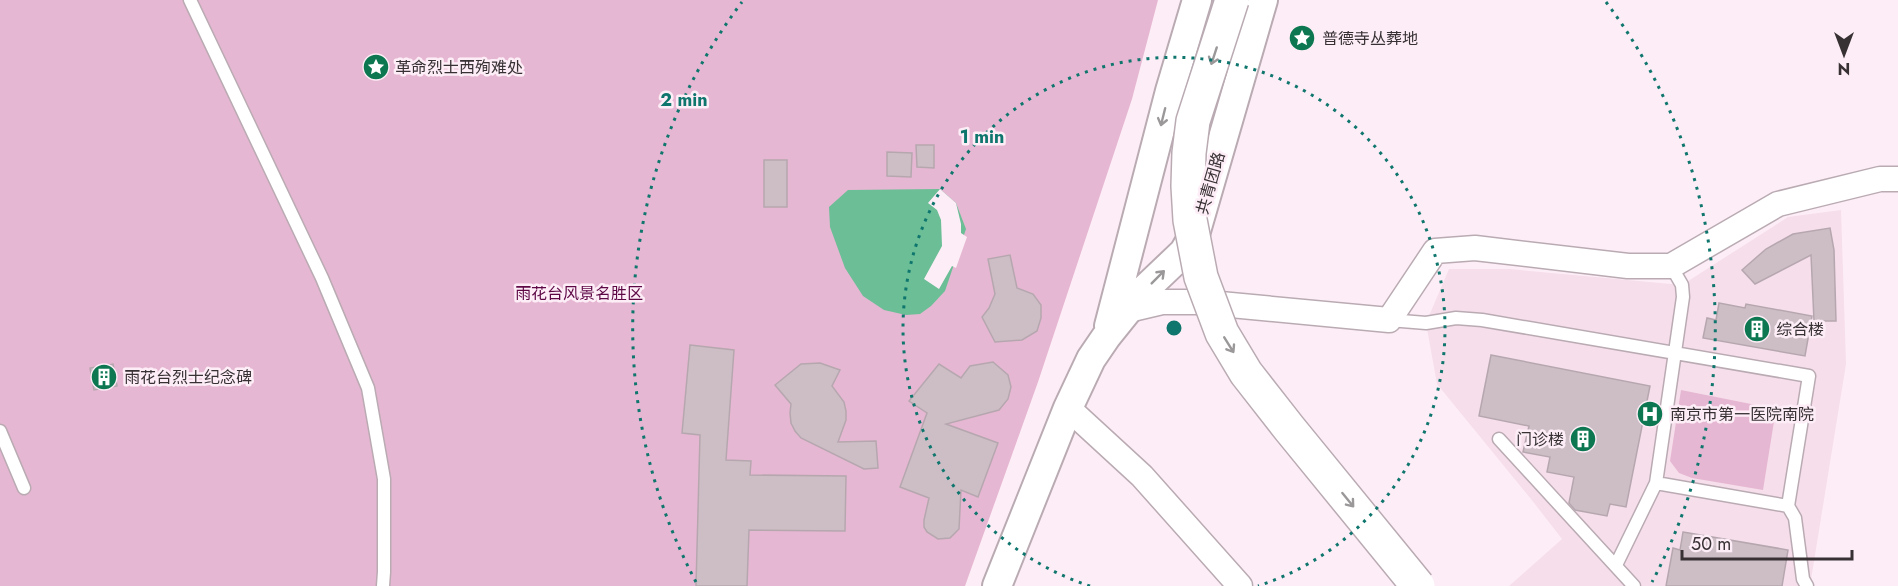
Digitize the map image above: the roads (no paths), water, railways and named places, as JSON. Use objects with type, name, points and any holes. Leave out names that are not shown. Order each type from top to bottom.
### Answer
[{"type":"main road","points":[[1232,0],[1193,122],[1189,153],[1190,220],[1201,277],[1222,333],[1246,373],[1418,586]]},
{"type":"street","name":"共青团路","points":[[1106,337],[1170,92],[1197,0]]},
{"type":"street","name":"共青团路","points":[[997,586],[1068,408],[1091,359],[1143,291],[1184,252],[1196,231],[1263,0]]},
{"type":"street","points":[[1128,310],[1162,302],[1199,302],[1389,320],[1435,250],[1475,248],[1628,266],[1671,266],[1778,204],[1880,179],[1898,179]]},
{"type":"street","points":[[1068,408],[1142,476],[1240,586]]},
{"type":"lane","points":[[190,0],[322,278],[368,388],[384,479],[383,586]]},
{"type":"lane","points":[[1616,565],[1656,483],[1683,297],[1682,285],[1671,266]]},
{"type":"lane","points":[[1389,320],[1426,322],[1456,318],[1482,320],[1809,376],[1788,506],[1795,518],[1803,579],[1807,586]]},
{"type":"lane","points":[[0,431],[24,488]]},
{"type":"lane","points":[[1499,439],[1634,586]]},
{"type":"lane","points":[[1656,483],[1788,506]]},
{"type":"place","name":"普德寺丛葬地","points":[[1302,38]]},
{"type":"place","name":"革命烈士西殉难处","points":[[376,67]]},
{"type":"place","name":"综合楼","points":[[1757,329]]},
{"type":"place","name":"雨花台烈士纪念碑","points":[[104,377]]},
{"type":"place","name":"南京市第一医院南院","points":[[1650,414]]},
{"type":"place","name":"门诊楼","points":[[1583,439]]},
{"type":"park label","name":"雨花台风景名胜区","points":[[579,293]]}]
